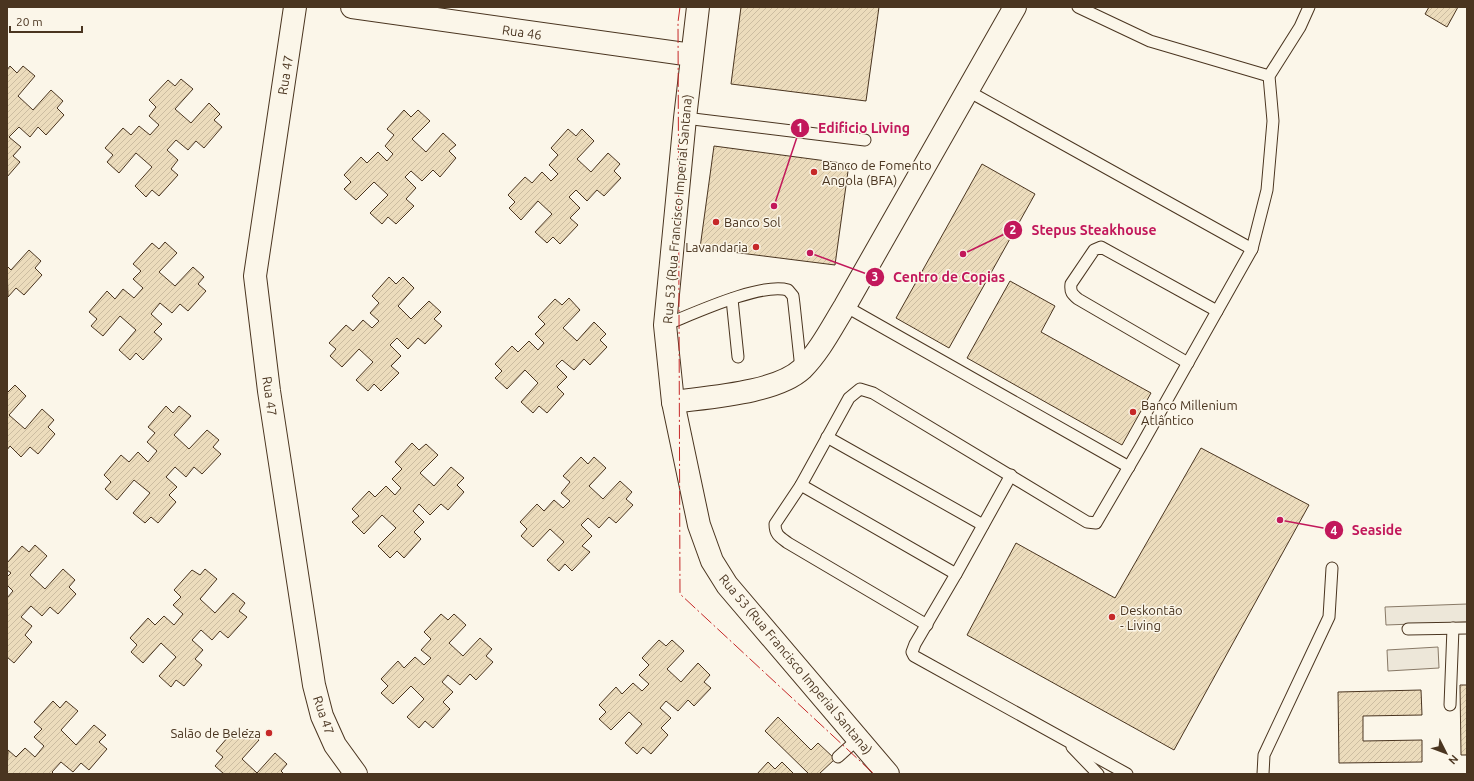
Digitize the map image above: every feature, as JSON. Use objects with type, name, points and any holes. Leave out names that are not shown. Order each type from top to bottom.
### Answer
[{"type":"street","name":"Rua 47","points":[[295,7],[255,276],[271,407],[314,684],[322,716],[335,745],[356,774]]},
{"type":"street","name":"Rua 46","points":[[352,7],[627,48],[692,56]]},
{"type":"street","name":"Rua 53 (Rua Francisco Imperial Santana)","points":[[698,7],[685,118],[665,324],[673,402],[699,525],[712,561],[727,585],[750,614],[859,738],[888,774]]},
{"type":"street","points":[[673,402],[726,395],[779,384],[802,369],[824,340],[845,306],[1015,7]]},
{"type":"lane","points":[[1078,7],[1150,41],[1269,76]]},
{"type":"lane","points":[[927,625],[788,543],[777,535],[775,524],[801,485],[849,398],[860,389],[874,393],[1091,524],[1096,523],[1252,249],[1267,190],[1273,121],[1269,76],[1300,27],[1309,7]]},
{"type":"lane","points":[[968,91],[1252,249]]},
{"type":"lane","points":[[685,118],[865,140]]},
{"type":"lane","points":[[1188,363],[1078,299],[1070,290],[1071,284],[1094,250],[1101,247],[1217,311]]},
{"type":"lane","points":[[665,324],[732,299],[772,288],[788,290],[793,296],[802,369]]},
{"type":"lane","points":[[732,299],[738,357]]},
{"type":"lane","points":[[845,306],[1129,467]]},
{"type":"lane","points":[[827,438],[983,525]]},
{"type":"lane","points":[[1011,475],[915,644],[912,652],[914,656],[1127,774]]},
{"type":"lane","points":[[801,485],[956,574]]},
{"type":"lane","points":[[1263,774],[1264,755],[1330,617],[1332,568]]},
{"type":"lane","points":[[1450,705],[1452,628]]},
{"type":"lane","points":[[1408,629],[1467,628]]},
{"type":"lane","points":[[838,757],[859,738]]},
{"type":"lane","points":[[1064,738],[1098,774]]},
{"type":"shaded area","points":[[1467,604],[1467,622],[1386,625],[1385,607]]},
{"type":"shaded area","points":[[1438,647],[1439,668],[1388,671],[1387,650]]},
{"type":"building","points":[[741,7],[879,7],[866,101],[731,84]]},
{"type":"building","points":[[1429,7],[1458,7],[1447,27],[1425,14]]},
{"type":"building","points":[[10,66],[17,73],[23,66],[35,76],[18,96],[33,110],[51,90],[63,101],[57,108],[64,115],[46,135],[38,127],[30,137],[19,127],[9,137],[21,147],[13,156],[20,162],[7,177],[7,70]]},
{"type":"building","points":[[181,79],[193,89],[175,109],[191,123],[209,103],[220,114],[214,120],[222,127],[204,148],[196,141],[188,150],[176,140],[167,150],[178,160],[171,169],[178,175],[159,196],[152,190],[146,197],[135,186],[152,167],[136,153],[119,173],[107,162],[113,155],[105,148],[123,128],[131,135],[139,126],[150,135],[159,125],[149,116],[156,107],[149,100],[168,80],[175,86]]},
{"type":"building","points":[[404,110],[411,117],[418,110],[430,121],[412,139],[426,152],[443,133],[456,145],[449,151],[456,158],[440,177],[433,170],[422,181],[411,171],[405,177],[416,188],[406,199],[414,206],[396,224],[388,217],[382,224],[370,213],[388,195],[374,182],[356,200],[344,189],[351,182],[344,175],[361,157],[367,163],[378,152],[387,161],[393,154],[385,146],[394,135],[387,129]]},
{"type":"building","points":[[568,129],[576,136],[582,129],[594,141],[577,159],[591,172],[608,153],[620,164],[614,171],[621,178],[604,196],[597,190],[587,201],[576,190],[569,197],[580,208],[570,218],[578,225],[560,244],[553,237],[547,243],[535,232],[552,214],[538,201],[521,220],[509,208],[515,202],[508,195],[525,177],[532,183],[542,172],[551,181],[558,174],[549,165],[558,155],[551,148]]},
{"type":"building","points":[[714,146],[849,164],[835,265],[700,248]]},
{"type":"building","points":[[982,164],[1035,194],[949,348],[896,318]]},
{"type":"building","points":[[165,242],[177,253],[159,272],[175,286],[193,267],[204,277],[198,284],[206,291],[188,311],[180,304],[172,313],[160,303],[151,314],[162,324],[154,332],[162,339],[143,360],[136,353],[130,360],[119,350],[136,330],[120,316],[103,336],[91,326],[97,319],[89,312],[107,291],[115,299],[123,289],[134,298],[143,288],[133,279],[141,271],[133,264],[152,243],[159,249]]},
{"type":"building","points":[[29,250],[41,261],[35,268],[42,275],[24,295],[16,288],[8,297],[7,266],[11,270]]},
{"type":"building","points":[[389,277],[396,284],[403,277],[414,288],[398,306],[411,319],[429,301],[441,312],[434,319],[442,326],[425,344],[418,338],[408,349],[397,338],[390,345],[401,356],[391,366],[399,373],[381,391],[374,384],[368,391],[356,380],[373,362],[359,349],[342,367],[330,356],[336,349],[329,343],[346,325],[353,331],[363,320],[372,328],[379,321],[370,313],[379,303],[372,296]]},
{"type":"building","points":[[1010,281],[1055,306],[1041,332],[1151,393],[1122,445],[967,358]]},
{"type":"building","points":[[569,298],[580,310],[563,328],[577,341],[594,322],[606,334],[600,340],[607,347],[590,365],[584,359],[574,370],[562,360],[556,366],[567,377],[557,387],[564,394],[547,413],[539,406],[533,413],[521,402],[538,383],[525,370],[507,389],[495,378],[502,371],[495,364],[512,346],[518,352],[529,341],[538,350],[544,343],[535,334],[545,324],[538,317],[555,299],[562,305]]},
{"type":"building","points":[[15,385],[26,396],[9,415],[25,429],[42,409],[54,420],[48,427],[55,434],[38,454],[30,447],[21,457],[10,446],[7,450],[7,391],[8,392]]},
{"type":"building","points":[[166,406],[173,413],[179,406],[191,416],[174,435],[189,449],[207,430],[219,440],[213,447],[221,454],[202,474],[194,467],[186,477],[175,467],[166,477],[177,487],[169,495],[176,502],[158,523],[151,517],[145,523],[133,513],[150,493],[134,480],[117,500],[105,489],[111,482],[104,475],[121,455],[129,462],[138,452],[148,462],[157,451],[147,442],[155,433],[148,427]]},
{"type":"building","points":[[412,443],[419,450],[426,444],[438,455],[420,473],[434,486],[451,467],[464,478],[457,485],[464,492],[448,510],[441,504],[430,515],[419,504],[413,511],[424,522],[414,532],[421,539],[404,558],[397,551],[390,558],[378,546],[396,528],[382,515],[364,534],[352,522],[359,516],[352,509],[369,491],[375,497],[386,486],[395,495],[401,488],[392,479],[402,469],[395,462]]},
{"type":"building","name":"Deskontão - Living","points":[[1201,448],[1309,505],[1174,750],[967,635],[1016,543],[1115,598]]},
{"type":"building","points":[[581,457],[588,464],[594,457],[606,468],[589,486],[603,499],[620,481],[632,492],[626,499],[633,505],[616,523],[609,517],[599,528],[588,518],[581,525],[592,536],[582,546],[590,552],[572,571],[565,564],[559,571],[547,560],[564,542],[550,529],[533,547],[521,536],[527,529],[520,522],[537,504],[544,511],[554,500],[563,508],[570,501],[561,493],[570,482],[563,476]]},
{"type":"building","points":[[35,545],[47,556],[30,575],[45,589],[63,569],[75,580],[69,587],[76,594],[58,614],[50,607],[42,616],[31,606],[21,617],[32,626],[25,635],[32,642],[14,663],[7,657],[7,598],[13,591],[7,585],[7,577],[11,573],[7,570],[7,563],[22,546],[29,552]]},
{"type":"building","points":[[205,569],[217,579],[200,599],[215,613],[233,593],[245,603],[239,611],[247,617],[228,638],[220,631],[212,640],[201,630],[192,640],[203,650],[195,659],[202,665],[184,686],[176,680],[171,687],[159,676],[176,657],[161,643],[143,663],[131,652],[137,645],[130,638],[148,618],[155,625],[164,616],[174,625],[183,614],[173,605],[181,597],[174,590],[192,570],[200,575]]},
{"type":"building","points":[[441,614],[448,620],[454,614],[466,625],[449,643],[463,656],[480,638],[492,649],[486,656],[493,662],[476,680],[470,674],[460,685],[448,675],[442,682],[453,692],[443,702],[450,709],[433,728],[425,721],[419,728],[407,717],[424,699],[411,686],[393,704],[381,693],[388,686],[381,679],[398,661],[404,668],[415,657],[424,665],[431,658],[421,650],[431,639],[424,632]]},
{"type":"building","points":[[659,640],[666,646],[672,640],[684,651],[667,669],[681,682],[698,663],[710,675],[704,682],[711,688],[694,706],[688,700],[678,711],[666,701],[660,708],[671,718],[661,728],[668,735],[651,754],[643,747],[637,754],[625,743],[642,724],[629,712],[611,730],[599,719],[606,712],[599,705],[616,687],[622,694],[633,683],[642,691],[649,684],[639,675],[649,665],[642,658]]},
{"type":"building","points":[[1460,685],[1467,685],[1467,755],[1461,755]]},
{"type":"building","points":[[1421,690],[1422,715],[1363,716],[1363,741],[1422,740],[1422,762],[1339,763],[1338,692]]},
{"type":"building","points":[[53,701],[60,708],[66,701],[78,711],[61,730],[76,745],[94,725],[106,735],[99,742],[107,749],[89,770],[81,763],[73,772],[61,762],[52,772],[54,774],[7,774],[8,750],[16,757],[25,748],[35,757],[44,746],[34,737],[42,729],[34,722]]},
{"type":"building","points":[[778,717],[811,750],[818,743],[835,759],[819,774],[809,774],[765,731]]},
{"type":"building","points":[[247,729],[259,740],[242,759],[257,773],[275,753],[287,764],[281,771],[284,774],[224,774],[215,766],[223,757],[216,751],[234,730],[241,736]]},
{"type":"building","points":[[768,762],[775,769],[782,762],[794,774],[757,774]]},
{"type":"power","points":[[680,7],[678,22],[680,594],[874,774]]},
{"type":"place","name":"Banco de Fomento Angola (BFA)","points":[[814,172]]},
{"type":"place","name":"Edificio Living","points":[[774,206]]},
{"type":"place","name":"Banco Sol","points":[[716,222]]},
{"type":"place","name":"Lavandaria","points":[[756,247]]},
{"type":"place","name":"Centro de Copias","points":[[810,253]]},
{"type":"place","name":"Stepus Steakhouse","points":[[963,254]]},
{"type":"place","name":"Banco Millenium Atlântico","points":[[1133,412]]},
{"type":"place","name":"Seaside","points":[[1280,520]]},
{"type":"place","name":"Deskontão - Living","points":[[1112,617]]},
{"type":"place","name":"Salão de Beleza","points":[[269,733]]}]
